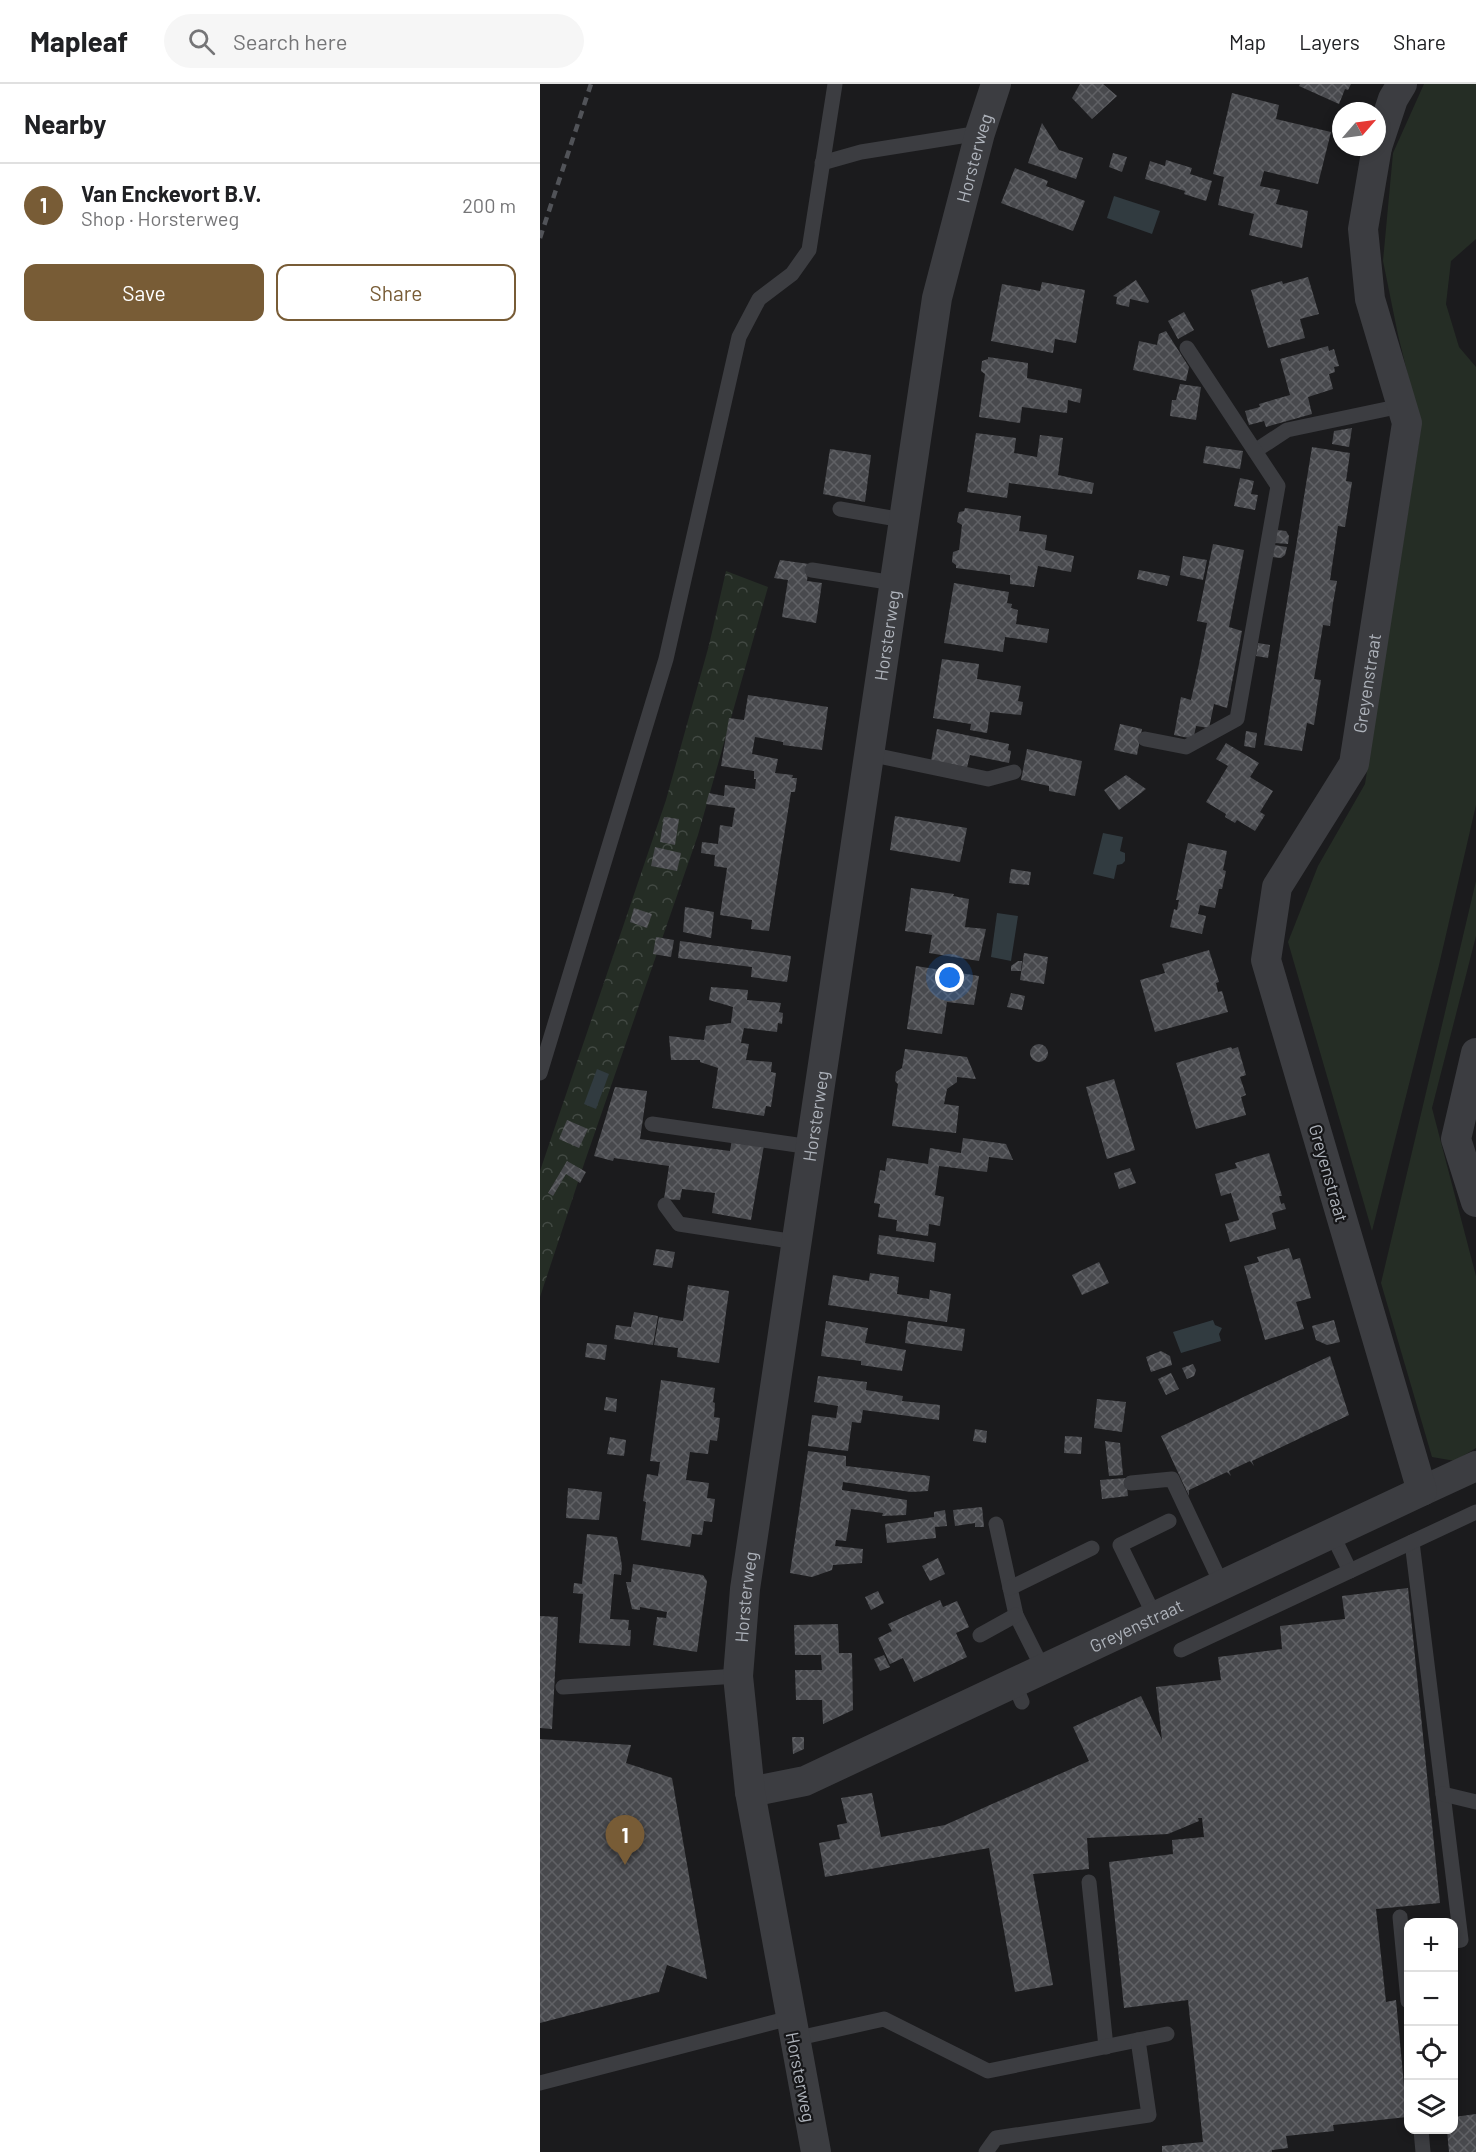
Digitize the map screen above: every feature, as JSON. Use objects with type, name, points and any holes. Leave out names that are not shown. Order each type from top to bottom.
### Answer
[{"type":"street","name":"Horsterweg","points":[[813,2151],[750,1792],[738,1676],[745,1589],[937,298],[980,133],[996,84]]},
{"type":"street","name":"Greyenstraat","points":[[1386,120],[1393,99],[1402,84]]},
{"type":"street","name":"Greyenstraat","points":[[750,1792],[805,1781],[1018,1692],[1043,1669],[1422,1491],[1266,960],[1277,887],[1354,764],[1407,423],[1370,299],[1363,228],[1375,156]]},
{"type":"street","points":[[1476,1053],[1456,1139],[1476,1202]]},
{"type":"street","points":[[1422,1491],[1476,1466]]},
{"type":"lane","points":[[540,1073],[666,659],[739,337],[759,299],[792,274],[809,250],[835,84]]},
{"type":"lane","points":[[822,164],[861,152],[980,133]]},
{"type":"lane","points":[[1145,739],[1186,747],[1237,719],[1278,486],[1187,348]]},
{"type":"lane","points":[[1255,451],[1287,430],[1401,406]]},
{"type":"lane","points":[[840,509],[903,520]]},
{"type":"lane","points":[[812,570],[894,583]]},
{"type":"lane","points":[[869,754],[988,779],[1014,772]]},
{"type":"lane","points":[[652,1124],[811,1147]]},
{"type":"lane","points":[[665,1205],[679,1224],[796,1242]]},
{"type":"lane","points":[[1131,1483],[1172,1479],[1222,1585]]},
{"type":"lane","points":[[1181,1650],[1476,1512]]},
{"type":"lane","points":[[1155,1617],[1120,1545],[1169,1521]]},
{"type":"lane","points":[[996,1524],[1016,1615],[1043,1669]]},
{"type":"lane","points":[[1332,1534],[1350,1571]]},
{"type":"lane","points":[[1412,1542],[1461,1940],[1458,1940]]},
{"type":"lane","points":[[1010,1588],[1092,1548]]},
{"type":"lane","points":[[980,1635],[1016,1615]]},
{"type":"lane","points":[[562,1687],[738,1676]]},
{"type":"lane","points":[[1443,1794],[1476,1802]]},
{"type":"lane","points":[[1089,1882],[1106,2047]]},
{"type":"lane","points":[[1400,1917],[1404,1938]]},
{"type":"lane","points":[[540,2083],[792,2028],[884,2019],[988,2071],[1167,2034]]},
{"type":"lane","points":[[986,2152],[996,2138],[1149,2115],[1138,2040]]},
{"type":"lane","points":[[1421,2134],[1423,2152]]},
{"type":"green space","points":[[1424,84],[1476,84],[1476,239],[1451,261],[1446,304],[1459,347],[1476,367],[1476,805],[1439,965],[1372,1231],[1288,942],[1318,866],[1365,784],[1421,428],[1383,261],[1393,153]]},
{"type":"green space","points":[[726,571],[768,587],[698,835],[540,1297],[540,1171],[666,800],[709,645]]},
{"type":"green space","points":[[1476,881],[1476,936],[1432,1108],[1476,1276],[1476,1448],[1455,1461],[1432,1457],[1381,1283]]},
{"type":"shaded area","points":[[1114,196],[1160,211],[1152,234],[1107,218]]},
{"type":"shaded area","points":[[1103,833],[1123,837],[1120,851],[1125,853],[1125,861],[1117,865],[1114,879],[1093,874]]},
{"type":"shaded area","points":[[997,913],[1018,916],[1011,961],[991,957]]},
{"type":"shaded area","points":[[597,1069],[609,1074],[596,1109],[584,1104]]},
{"type":"shaded area","points":[[1213,1320],[1215,1325],[1222,1328],[1219,1334],[1221,1341],[1181,1353],[1173,1332]]},
{"type":"building","points":[[1080,84],[1103,84],[1117,96],[1092,119],[1072,98]]},
{"type":"building","points":[[1300,84],[1351,84],[1348,90],[1345,89],[1340,102],[1335,102],[1299,86]]},
{"type":"building","points":[[1232,93],[1279,105],[1276,119],[1331,132],[1318,184],[1264,171],[1260,186],[1280,190],[1276,204],[1308,211],[1302,248],[1249,235],[1254,214],[1218,205],[1224,177],[1213,174]]},
{"type":"building","points":[[1042,123],[1059,150],[1083,158],[1076,179],[1028,163]]},
{"type":"building","points":[[1113,153],[1127,157],[1122,172],[1109,167]]},
{"type":"building","points":[[1166,160],[1192,168],[1190,174],[1212,181],[1206,201],[1184,194],[1185,191],[1145,179],[1150,161],[1165,166]]},
{"type":"building","points":[[1015,168],[1048,181],[1046,186],[1085,201],[1073,231],[1001,203]]},
{"type":"building","points":[[1308,277],[1319,314],[1300,319],[1305,338],[1268,348],[1251,290],[1282,281],[1283,284]]},
{"type":"building","points":[[1136,280],[1149,301],[1148,303],[1130,299],[1129,307],[1116,304],[1117,297],[1113,296]]},
{"type":"building","points":[[1042,282],[1085,290],[1076,343],[1055,339],[1053,353],[991,341],[1002,284],[1040,291]]},
{"type":"building","points":[[1184,312],[1194,330],[1178,339],[1168,321]]},
{"type":"building","points":[[1166,331],[1189,367],[1186,381],[1133,370],[1139,341],[1157,345],[1159,334]]},
{"type":"building","points":[[1328,346],[1329,351],[1334,349],[1339,366],[1334,367],[1335,372],[1329,374],[1333,389],[1308,397],[1312,414],[1266,427],[1264,421],[1249,425],[1245,411],[1260,407],[1259,404],[1290,395],[1280,359]]},
{"type":"building","points":[[988,357],[1028,363],[1027,378],[1082,389],[1080,403],[1068,400],[1067,413],[1022,407],[1020,423],[979,417],[985,374],[981,371],[982,361]]},
{"type":"building","points":[[1180,384],[1201,387],[1196,420],[1170,416],[1172,400],[1176,400]]},
{"type":"building","points":[[1352,428],[1349,447],[1332,444],[1334,431]]},
{"type":"building","points":[[976,433],[1016,438],[1014,453],[1037,457],[1040,435],[1063,438],[1058,475],[1094,483],[1092,494],[1009,483],[1007,498],[967,492]]},
{"type":"building","points":[[1206,446],[1243,451],[1240,469],[1203,463]]},
{"type":"building","points":[[1312,447],[1350,453],[1346,481],[1352,482],[1345,527],[1338,526],[1330,580],[1337,581],[1330,626],[1323,625],[1314,679],[1321,680],[1314,725],[1307,723],[1302,751],[1264,745]]},
{"type":"building","points":[[830,449],[871,455],[865,502],[823,494]]},
{"type":"building","points":[[1240,478],[1254,481],[1251,494],[1258,495],[1255,510],[1234,506]]},
{"type":"building","points":[[965,508],[1021,516],[1019,531],[1047,535],[1045,550],[1074,556],[1071,572],[1038,566],[1034,587],[1010,584],[1010,575],[956,568],[952,562],[953,552],[959,550],[962,525],[957,522],[959,512],[964,511]]},
{"type":"building","points":[[1277,530],[1286,531],[1289,536],[1288,544],[1275,543]]},
{"type":"building","points":[[1213,544],[1244,550],[1229,627],[1242,631],[1227,708],[1214,704],[1209,728],[1196,726],[1194,736],[1189,738],[1174,735],[1181,697],[1191,700],[1199,664],[1207,623],[1197,621]]},
{"type":"building","points":[[1274,545],[1287,547],[1285,555],[1281,558],[1272,557]]},
{"type":"building","points":[[1183,556],[1207,560],[1203,580],[1180,575]]},
{"type":"building","points":[[780,560],[809,564],[807,581],[822,583],[816,623],[782,617],[788,580],[774,578]]},
{"type":"building","points":[[1139,570],[1170,576],[1167,586],[1137,579]]},
{"type":"building","points":[[954,583],[1009,592],[1007,603],[1012,604],[1011,608],[1018,610],[1016,624],[1049,629],[1047,643],[1005,637],[1003,652],[944,643]]},
{"type":"building","points":[[1258,643],[1270,645],[1268,658],[1256,656]]},
{"type":"building","points":[[942,659],[979,664],[977,679],[1021,686],[1018,701],[1023,702],[1021,715],[990,712],[987,733],[970,730],[971,724],[933,718]]},
{"type":"building","points":[[748,695],[828,707],[822,750],[783,745],[783,742],[755,737],[752,754],[778,759],[775,773],[793,775],[792,778],[797,778],[795,792],[791,792],[769,931],[751,929],[752,920],[720,915],[727,868],[714,866],[715,855],[701,853],[702,842],[718,844],[720,825],[732,827],[735,808],[706,804],[709,793],[724,796],[725,785],[755,789],[754,771],[721,766],[729,718],[744,720]]},
{"type":"building","points":[[1120,724],[1142,729],[1137,755],[1114,750]]},
{"type":"building","points":[[937,729],[1009,744],[1008,750],[1011,751],[1009,763],[970,755],[967,768],[931,761]]},
{"type":"building","points":[[1246,731],[1257,733],[1255,748],[1244,746]]},
{"type":"building","points":[[1226,743],[1259,763],[1250,777],[1273,791],[1260,812],[1265,815],[1255,831],[1237,820],[1235,823],[1225,817],[1226,814],[1206,802],[1228,766],[1216,759]]},
{"type":"building","points":[[1027,749],[1082,761],[1075,796],[1049,791],[1049,786],[1021,780]]},
{"type":"building","points":[[1126,775],[1146,789],[1119,810],[1104,790]]},
{"type":"building","points":[[895,816],[967,828],[960,862],[890,850]]},
{"type":"building","points":[[664,817],[679,819],[675,845],[660,842]]},
{"type":"building","points":[[1188,843],[1227,851],[1223,870],[1226,871],[1215,908],[1200,905],[1198,914],[1206,916],[1202,934],[1170,927],[1174,909],[1177,910],[1179,900],[1176,900]]},
{"type":"building","points":[[655,847],[681,853],[677,871],[651,866]]},
{"type":"building","points":[[1011,869],[1031,872],[1029,885],[1009,883]]},
{"type":"building","points":[[911,888],[954,894],[953,896],[969,899],[965,927],[986,929],[979,961],[929,953],[932,935],[905,931]]},
{"type":"building","points":[[685,907],[714,912],[711,938],[683,932]]},
{"type":"building","points":[[634,908],[652,914],[647,928],[630,922]]},
{"type":"building","points":[[656,937],[674,940],[671,957],[653,954]]},
{"type":"building","points":[[680,941],[791,956],[787,982],[751,977],[752,967],[678,958]]},
{"type":"building","points":[[1209,950],[1219,982],[1216,983],[1218,992],[1222,991],[1228,1012],[1155,1032],[1140,980],[1165,973],[1162,964]]},
{"type":"building","points":[[1024,953],[1048,957],[1044,984],[1020,980]]},
{"type":"building","points":[[1022,961],[1021,971],[1011,971],[1011,966]]},
{"type":"building","points":[[916,966],[979,976],[974,1005],[947,1002],[942,1034],[907,1029]]},
{"type":"building","points":[[711,987],[748,990],[747,1000],[781,1003],[779,1012],[783,1013],[782,1024],[778,1023],[777,1032],[744,1028],[741,1043],[749,1044],[746,1060],[772,1062],[771,1072],[776,1073],[771,1107],[766,1106],[764,1116],[712,1108],[718,1068],[700,1062],[700,1060],[671,1060],[669,1036],[704,1040],[706,1026],[731,1023],[733,1007],[709,1000]]},
{"type":"building","points":[[1011,993],[1025,996],[1022,1010],[1007,1007]]},
{"type":"building","points":[[1035,1044],[1043,1044],[1048,1049],[1046,1060],[1035,1062],[1030,1057],[1030,1049]]},
{"type":"building","points":[[1231,1047],[1232,1049],[1238,1047],[1246,1075],[1240,1077],[1246,1095],[1241,1097],[1246,1115],[1196,1129],[1176,1063]]},
{"type":"building","points":[[905,1049],[967,1057],[976,1079],[957,1077],[957,1082],[947,1089],[944,1104],[959,1106],[956,1133],[892,1126],[898,1084],[895,1081],[896,1072],[902,1068]]},
{"type":"building","points":[[1114,1079],[1135,1150],[1107,1159],[1086,1087]]},
{"type":"building","points":[[615,1087],[647,1091],[640,1139],[730,1151],[732,1139],[764,1145],[751,1220],[712,1213],[715,1193],[682,1189],[680,1200],[664,1199],[669,1166],[614,1158],[613,1161],[594,1156]]},
{"type":"building","points":[[567,1120],[588,1129],[579,1148],[559,1139]]},
{"type":"building","points":[[963,1138],[1006,1144],[1013,1160],[989,1157],[987,1172],[939,1166],[935,1195],[944,1197],[940,1226],[929,1224],[928,1236],[896,1231],[897,1220],[878,1217],[880,1204],[874,1203],[880,1170],[885,1171],[887,1158],[928,1164],[930,1148],[961,1153]]},
{"type":"building","points":[[1269,1153],[1282,1196],[1279,1196],[1281,1204],[1284,1203],[1286,1209],[1272,1213],[1276,1229],[1230,1242],[1225,1224],[1239,1220],[1231,1193],[1221,1196],[1215,1174],[1237,1168],[1235,1163]]},
{"type":"building","points":[[567,1161],[586,1172],[580,1183],[566,1174],[553,1196],[548,1193]]},
{"type":"building","points":[[1130,1168],[1136,1183],[1119,1189],[1114,1173]]},
{"type":"building","points":[[879,1235],[936,1243],[934,1262],[877,1254]]},
{"type":"building","points":[[1289,1248],[1293,1260],[1300,1258],[1311,1298],[1296,1302],[1304,1329],[1265,1340],[1244,1266],[1259,1262],[1257,1257]]},
{"type":"building","points":[[656,1249],[675,1252],[672,1268],[653,1265]]},
{"type":"building","points":[[1099,1262],[1109,1283],[1082,1295],[1072,1275]]},
{"type":"building","points":[[870,1273],[899,1277],[897,1294],[929,1299],[930,1290],[951,1294],[947,1322],[828,1305],[833,1275],[869,1281]]},
{"type":"building","points":[[688,1285],[729,1291],[719,1363],[677,1357],[678,1348],[654,1345],[659,1317],[683,1321]]},
{"type":"building","points":[[634,1312],[658,1316],[653,1345],[614,1339],[616,1325],[631,1327]]},
{"type":"building","points":[[1334,1320],[1340,1342],[1327,1345],[1316,1340],[1312,1326]]},
{"type":"building","points":[[826,1321],[868,1328],[865,1343],[906,1350],[902,1371],[861,1365],[861,1361],[821,1356]]},
{"type":"building","points":[[908,1321],[965,1329],[962,1351],[905,1343]]},
{"type":"building","points":[[587,1343],[607,1345],[605,1360],[585,1357]]},
{"type":"building","points":[[1161,1351],[1170,1356],[1172,1365],[1151,1372],[1146,1357]]},
{"type":"building","points":[[1330,1356],[1349,1415],[1252,1461],[1254,1466],[1250,1461],[1229,1471],[1231,1476],[1227,1472],[1189,1490],[1189,1496],[1161,1436]]},
{"type":"building","points":[[1193,1364],[1196,1370],[1194,1376],[1187,1379],[1182,1368]]},
{"type":"building","points":[[1171,1373],[1179,1389],[1166,1395],[1158,1379]]},
{"type":"building","points":[[818,1376],[867,1382],[866,1390],[903,1396],[902,1401],[940,1405],[939,1420],[863,1410],[861,1423],[852,1422],[848,1451],[808,1446],[812,1415],[836,1418],[838,1406],[814,1402]]},
{"type":"building","points":[[661,1380],[715,1388],[714,1417],[720,1418],[717,1441],[710,1440],[708,1454],[690,1452],[686,1480],[709,1483],[707,1498],[715,1499],[712,1522],[704,1521],[702,1535],[692,1534],[690,1547],[641,1540],[647,1474],[658,1476],[660,1462],[650,1461]]},
{"type":"building","points":[[606,1397],[617,1399],[616,1412],[604,1410]]},
{"type":"building","points":[[1097,1399],[1126,1402],[1122,1432],[1094,1428]]},
{"type":"building","points":[[975,1429],[987,1431],[986,1443],[973,1441]]},
{"type":"building","points":[[1065,1436],[1082,1437],[1081,1454],[1064,1453]]},
{"type":"building","points":[[610,1437],[626,1440],[624,1456],[607,1454]]},
{"type":"building","points":[[1105,1441],[1120,1443],[1123,1475],[1109,1476]]},
{"type":"building","points":[[808,1451],[846,1456],[846,1466],[930,1476],[928,1491],[911,1492],[843,1482],[842,1490],[907,1500],[906,1515],[882,1516],[883,1513],[851,1509],[846,1541],[836,1540],[835,1546],[863,1549],[862,1563],[833,1565],[832,1570],[812,1577],[790,1573]]},
{"type":"building","points":[[1126,1478],[1128,1496],[1102,1499],[1100,1480]]},
{"type":"building","points":[[568,1488],[602,1492],[599,1520],[566,1518]]},
{"type":"building","points":[[982,1507],[984,1527],[975,1527],[975,1523],[955,1526],[953,1510]]},
{"type":"building","points":[[945,1510],[947,1526],[935,1527],[936,1538],[887,1543],[885,1524],[934,1517],[934,1512]]},
{"type":"building","points":[[587,1534],[617,1537],[622,1566],[621,1575],[614,1574],[610,1619],[629,1620],[630,1646],[579,1643],[583,1594],[573,1593],[574,1583],[582,1584]]},
{"type":"building","points":[[938,1558],[945,1574],[930,1581],[922,1566]]},
{"type":"building","points":[[633,1564],[703,1575],[707,1581],[697,1652],[653,1645],[657,1617],[666,1618],[667,1612],[640,1607],[640,1610],[632,1609],[626,1582],[631,1582]]},
{"type":"building","points":[[1408,1588],[1440,1903],[1376,1909],[1386,2002],[1396,2000],[1404,2085],[1404,2117],[1333,2125],[1334,2131],[1286,2136],[1288,2148],[1272,2150],[1272,2152],[1162,2152],[1162,2146],[1203,2142],[1188,2000],[1124,2008],[1109,1862],[1173,1854],[1172,1840],[1204,1837],[1202,1818],[1168,1834],[1087,1838],[1089,1869],[1033,1874],[1053,1985],[1015,1992],[989,1848],[825,1877],[819,1843],[840,1839],[837,1825],[847,1823],[841,1798],[872,1793],[881,1837],[945,1825],[1089,1761],[1073,1727],[1141,1696],[1162,1740],[1156,1687],[1221,1680],[1218,1657],[1282,1649],[1280,1626],[1345,1619],[1342,1596]]},
{"type":"building","points":[[878,1591],[884,1603],[871,1610],[865,1597]]},
{"type":"building","points":[[940,1600],[943,1607],[957,1601],[969,1627],[956,1633],[967,1657],[914,1682],[903,1658],[890,1664],[878,1638],[892,1631],[888,1624]]},
{"type":"building","points":[[540,1616],[558,1617],[552,1729],[540,1728]]},
{"type":"building","points":[[838,1624],[839,1653],[852,1653],[853,1710],[823,1724],[822,1700],[796,1700],[795,1670],[822,1670],[821,1655],[795,1655],[794,1625]]},
{"type":"building","points":[[884,1655],[890,1667],[880,1671],[874,1659]]},
{"type":"building","points":[[792,1737],[804,1737],[804,1749],[793,1754]]},
{"type":"building","points":[[540,1739],[631,1745],[626,1763],[672,1778],[707,1979],[667,1965],[659,1992],[540,2023]]},
{"type":"building","points":[[1476,2114],[1476,2152],[1449,2152],[1447,2134],[1458,2134],[1458,2116]]},
{"type":"railway","points":[[540,238],[591,84]]},
{"type":"place","name":"Van Enckevort B.V.","points":[[625,1865]]}]
